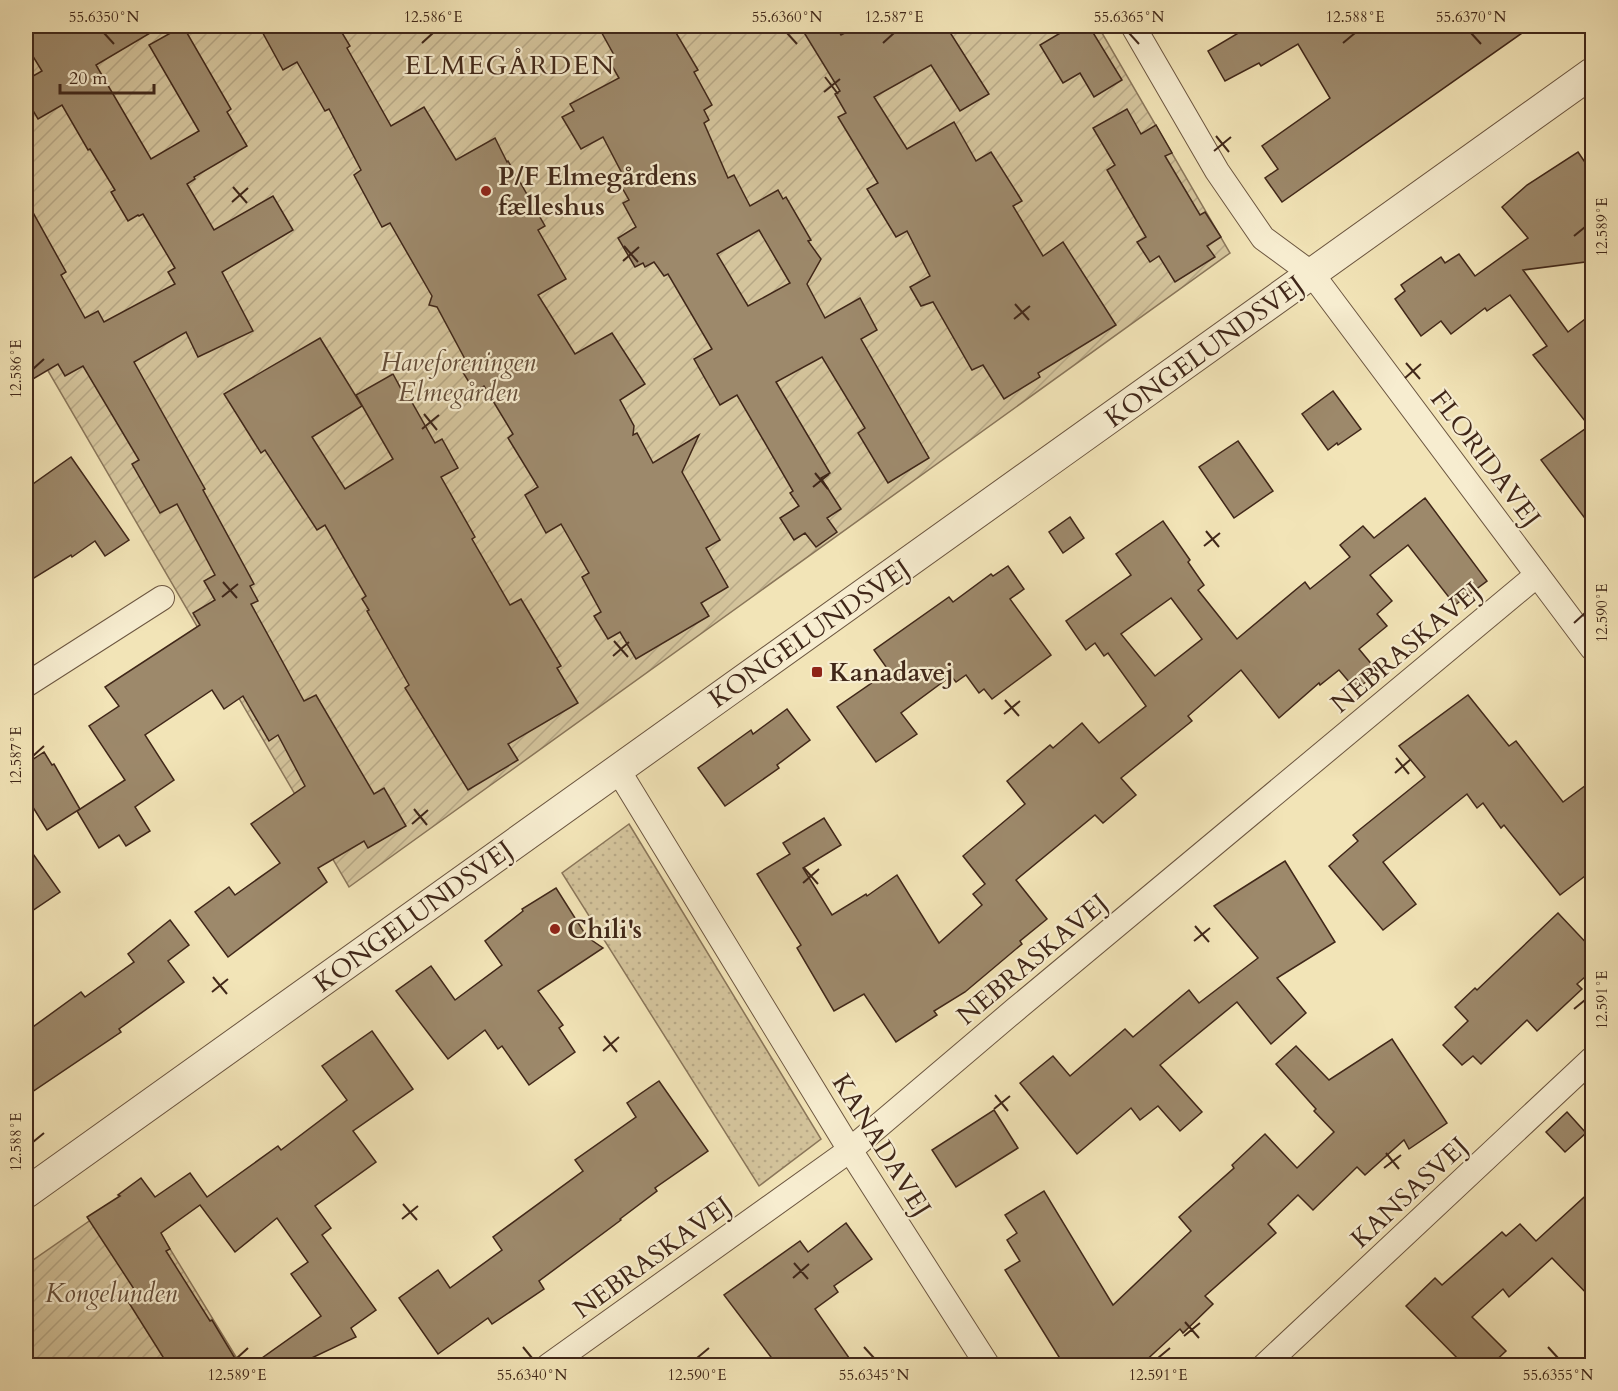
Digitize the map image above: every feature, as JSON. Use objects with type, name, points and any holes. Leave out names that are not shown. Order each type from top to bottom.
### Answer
[{"type":"street","name":"FLORIDAVEJ","points":[[1133,26],[1217,171],[1263,238],[1312,274],[1593,648]]},
{"type":"street","name":"KONGELUNDSVEJ","points":[[26,1193],[1593,74]]},
{"type":"street","name":"NEBRASKAVEJ","points":[[548,1365],[850,1150],[1537,575]]},
{"type":"street","points":[[26,685],[162,598]]},
{"type":"street","name":"KANADAVEJ","points":[[618,770],[850,1150],[988,1365]]},
{"type":"street","name":"KANSASVEJ","points":[[1264,1365],[1593,1059]]},
{"type":"green space","name":"Haveforeningen Elmegården","points":[[26,26],[1098,26],[1230,253],[349,887],[26,333]]},
{"type":"green space","points":[[629,824],[821,1139],[759,1186],[562,873]]},
{"type":"green space","name":"Kongelunden","points":[[134,1190],[241,1365],[26,1365],[26,1265]]},
{"type":"building","points":[[26,26],[162,26],[96,65],[151,159],[199,131],[149,45],[183,26],[231,109],[227,112],[247,146],[194,177],[195,179],[187,184],[214,230],[273,196],[293,230],[222,272],[253,331],[198,357],[186,332],[134,362],[205,489],[203,490],[254,584],[250,586],[258,601],[251,604],[304,701],[316,695],[374,794],[384,788],[406,826],[368,848],[364,841],[318,868],[327,882],[228,957],[195,912],[229,887],[235,895],[280,863],[251,824],[305,786],[278,735],[269,741],[243,696],[224,709],[212,690],[145,735],[174,780],[135,807],[150,831],[126,846],[119,835],[99,848],[77,811],[125,780],[89,726],[119,706],[105,687],[200,625],[193,613],[215,600],[204,581],[215,575],[177,504],[160,513],[132,464],[139,460],[83,366],[65,376],[58,364],[33,379],[26,366],[26,200],[66,272],[61,275],[85,318],[98,311],[104,322],[175,284],[168,272],[175,268],[143,214],[128,221],[111,192],[115,190],[62,105],[38,119],[26,99],[26,80],[42,71],[26,45]]},
{"type":"building","points":[[259,26],[338,26],[350,46],[347,48],[391,126],[424,107],[456,160],[495,138],[545,226],[538,230],[566,279],[538,295],[575,354],[612,333],[645,384],[620,400],[634,426],[633,435],[637,433],[653,463],[699,435],[682,472],[720,540],[706,548],[728,587],[701,603],[709,616],[636,659],[620,632],[608,639],[594,616],[601,612],[582,577],[589,573],[561,524],[546,533],[525,495],[538,487],[508,438],[513,434],[484,386],[475,392],[459,366],[466,361],[437,307],[429,305],[432,296],[390,223],[382,227],[354,175],[361,170],[329,109],[325,111],[297,62],[283,70]]},
{"type":"building","points":[[598,26],[672,26],[698,70],[694,72],[712,105],[704,110],[709,120],[704,123],[728,178],[734,175],[750,206],[778,190],[783,199],[786,197],[811,240],[808,241],[821,259],[807,284],[825,318],[860,298],[877,330],[861,339],[929,458],[888,483],[858,433],[865,428],[822,357],[776,382],[830,473],[821,478],[841,509],[827,518],[837,532],[816,547],[805,533],[794,540],[780,518],[799,506],[790,493],[793,491],[737,395],[720,405],[694,359],[712,349],[668,274],[664,276],[654,262],[645,267],[643,263],[635,267],[618,238],[636,227],[623,203],[629,200],[620,184],[626,181],[603,137],[581,149],[562,117],[574,111],[570,104],[619,78],[608,59],[614,55]],"holes":[[[759,230],[790,283],[748,306],[717,254]]]},
{"type":"building","points":[[800,26],[836,26],[841,35],[858,26],[946,26],[989,94],[960,111],[931,65],[874,97],[907,149],[954,122],[976,161],[991,152],[1022,201],[1013,206],[1043,256],[1063,242],[1116,325],[1038,373],[1040,377],[1004,399],[983,365],[972,370],[933,302],[921,306],[910,287],[930,276],[907,231],[896,237],[867,189],[878,183],[838,117],[846,113],[835,94],[840,91]]},
{"type":"building","points":[[1072,26],[1089,26],[1122,80],[1094,97],[1080,73],[1063,83],[1040,45]]},
{"type":"building","points":[[1250,26],[1532,26],[1282,202],[1265,178],[1278,169],[1262,146],[1330,98],[1298,44],[1261,66],[1259,63],[1225,81],[1208,51]]},
{"type":"building","points":[[1127,109],[1141,134],[1156,125],[1172,153],[1165,156],[1200,215],[1205,212],[1221,237],[1207,246],[1215,257],[1175,282],[1159,256],[1150,262],[1137,242],[1146,237],[1107,170],[1115,165],[1093,128]]},
{"type":"building","points":[[1578,152],[1593,174],[1593,261],[1523,270],[1568,332],[1593,313],[1593,529],[1541,460],[1589,426],[1533,355],[1547,346],[1510,295],[1487,311],[1485,308],[1451,334],[1441,321],[1421,336],[1395,299],[1405,291],[1401,285],[1441,257],[1445,263],[1459,254],[1475,276],[1528,238],[1502,207],[1527,185]]},
{"type":"building","points":[[320,338],[362,406],[312,437],[345,489],[393,459],[356,395],[393,374],[435,443],[442,439],[458,468],[441,477],[475,537],[472,539],[510,605],[521,599],[561,666],[557,668],[578,703],[508,744],[518,760],[468,790],[405,688],[409,685],[367,611],[369,610],[362,599],[366,596],[325,525],[317,530],[265,450],[261,453],[224,394]]},
{"type":"building","points":[[1333,391],[1361,429],[1328,450],[1302,414]]},
{"type":"building","points":[[1238,441],[1273,491],[1234,518],[1199,467]]},
{"type":"building","points":[[71,457],[129,540],[105,556],[95,541],[26,583],[26,489]]},
{"type":"building","points":[[1425,498],[1487,581],[1455,605],[1408,545],[1370,575],[1392,601],[1377,614],[1387,626],[1359,649],[1378,672],[1356,690],[1339,670],[1320,685],[1319,683],[1279,718],[1241,670],[1188,716],[1192,721],[1121,778],[1136,795],[1103,823],[1095,815],[1016,880],[1047,919],[1020,941],[1022,944],[965,992],[934,1011],[937,1015],[896,1042],[864,994],[834,1011],[797,948],[801,945],[757,874],[790,854],[783,843],[824,818],[841,845],[803,868],[832,915],[866,894],[867,896],[897,875],[939,943],[982,905],[973,894],[985,884],[963,856],[1025,804],[1007,781],[1050,745],[1053,748],[1082,723],[1099,743],[1146,706],[1108,653],[1104,656],[1095,643],[1086,650],[1066,621],[1131,575],[1116,554],[1163,521],[1204,585],[1198,590],[1237,639],[1305,582],[1310,589],[1350,557],[1340,545],[1363,526],[1374,538]],"holes":[[[1171,598],[1202,639],[1155,676],[1121,634]]]},
{"type":"building","points":[[1070,517],[1084,538],[1063,553],[1049,532]]},
{"type":"building","points":[[1008,566],[1024,589],[1010,599],[1051,655],[992,699],[984,689],[979,693],[966,675],[956,682],[951,676],[901,713],[917,734],[876,762],[837,707],[889,671],[874,650],[949,597],[953,602],[991,574],[993,576]]},
{"type":"building","points":[[1468,695],[1509,746],[1516,741],[1563,802],[1593,780],[1593,870],[1560,895],[1504,825],[1501,828],[1483,803],[1477,808],[1467,794],[1383,862],[1416,904],[1383,930],[1329,866],[1358,841],[1353,835],[1425,777],[1399,746]]},
{"type":"building","points":[[787,709],[810,740],[777,765],[779,768],[725,806],[698,768],[751,730],[753,734]]},
{"type":"building","points":[[44,752],[52,765],[54,764],[80,809],[47,830],[26,796],[26,764]]},
{"type":"building","points":[[26,844],[60,892],[26,915]]},
{"type":"building","points":[[1285,861],[1335,942],[1277,978],[1306,1013],[1271,1044],[1237,1002],[1160,1065],[1202,1112],[1180,1131],[1158,1106],[1140,1120],[1131,1108],[1077,1154],[1020,1083],[1053,1056],[1070,1076],[1125,1029],[1133,1037],[1189,990],[1199,1003],[1258,958],[1214,906]]},
{"type":"building","points":[[556,888],[587,937],[603,948],[538,991],[563,1025],[559,1028],[575,1052],[529,1085],[502,1046],[498,1049],[485,1030],[448,1059],[396,991],[431,966],[455,1000],[502,965],[485,941],[523,911],[522,909]]},
{"type":"building","points":[[1558,913],[1593,950],[1593,970],[1577,984],[1582,989],[1537,1031],[1527,1020],[1481,1064],[1473,1056],[1462,1065],[1443,1045],[1468,1021],[1455,1007],[1475,988],[1477,990]]},
{"type":"building","points":[[170,920],[189,945],[168,961],[184,982],[119,1029],[121,1032],[26,1096],[26,1032],[81,992],[85,997],[134,962],[128,954]]},
{"type":"building","points":[[372,1031],[413,1089],[353,1131],[376,1162],[315,1206],[331,1228],[322,1235],[376,1310],[351,1328],[356,1337],[297,1365],[252,1365],[321,1316],[291,1274],[308,1262],[277,1218],[235,1252],[200,1205],[161,1233],[170,1249],[166,1251],[239,1365],[168,1365],[124,1295],[134,1289],[87,1217],[120,1196],[118,1195],[141,1178],[155,1197],[190,1173],[207,1197],[278,1146],[281,1150],[347,1100],[322,1066]]},
{"type":"building","points":[[1392,1039],[1447,1123],[1409,1149],[1404,1140],[1365,1175],[1357,1167],[1313,1210],[1298,1195],[1268,1224],[1276,1233],[1205,1296],[1213,1304],[1183,1333],[1180,1329],[1141,1365],[1064,1365],[1005,1270],[1020,1261],[1007,1240],[1017,1233],[1005,1215],[1044,1191],[1113,1305],[1191,1231],[1179,1217],[1234,1168],[1232,1165],[1265,1134],[1297,1168],[1334,1132],[1276,1064],[1296,1046],[1329,1080]]},
{"type":"building","points":[[659,1081],[708,1151],[655,1188],[657,1191],[621,1220],[539,1281],[544,1289],[492,1324],[488,1318],[438,1354],[399,1298],[438,1270],[450,1288],[502,1250],[493,1237],[583,1171],[575,1160],[636,1117],[627,1103]]},
{"type":"building","points":[[994,1110],[1018,1148],[956,1187],[932,1150]]},
{"type":"building","points":[[1567,1112],[1586,1133],[1565,1152],[1546,1132]]},
{"type":"building","points":[[1593,1189],[1593,1300],[1552,1258],[1509,1297],[1503,1289],[1472,1317],[1506,1351],[1491,1365],[1464,1365],[1406,1306],[1435,1278],[1442,1285],[1502,1232],[1506,1236],[1520,1224],[1536,1241]]},
{"type":"building","points":[[846,1223],[872,1259],[834,1286],[838,1292],[815,1309],[854,1365],[777,1365],[724,1295],[800,1241],[808,1252]]},
{"type":"place","name":"P/F Elmegårdens fælleshus","points":[[486,191]]},
{"type":"place","name":"Kanadavej","points":[[817,672]]},
{"type":"place","name":"Chili's","points":[[555,929]]},
{"type":"district","name":"ELMEGÅRDEN","points":[[510,65]]}]
